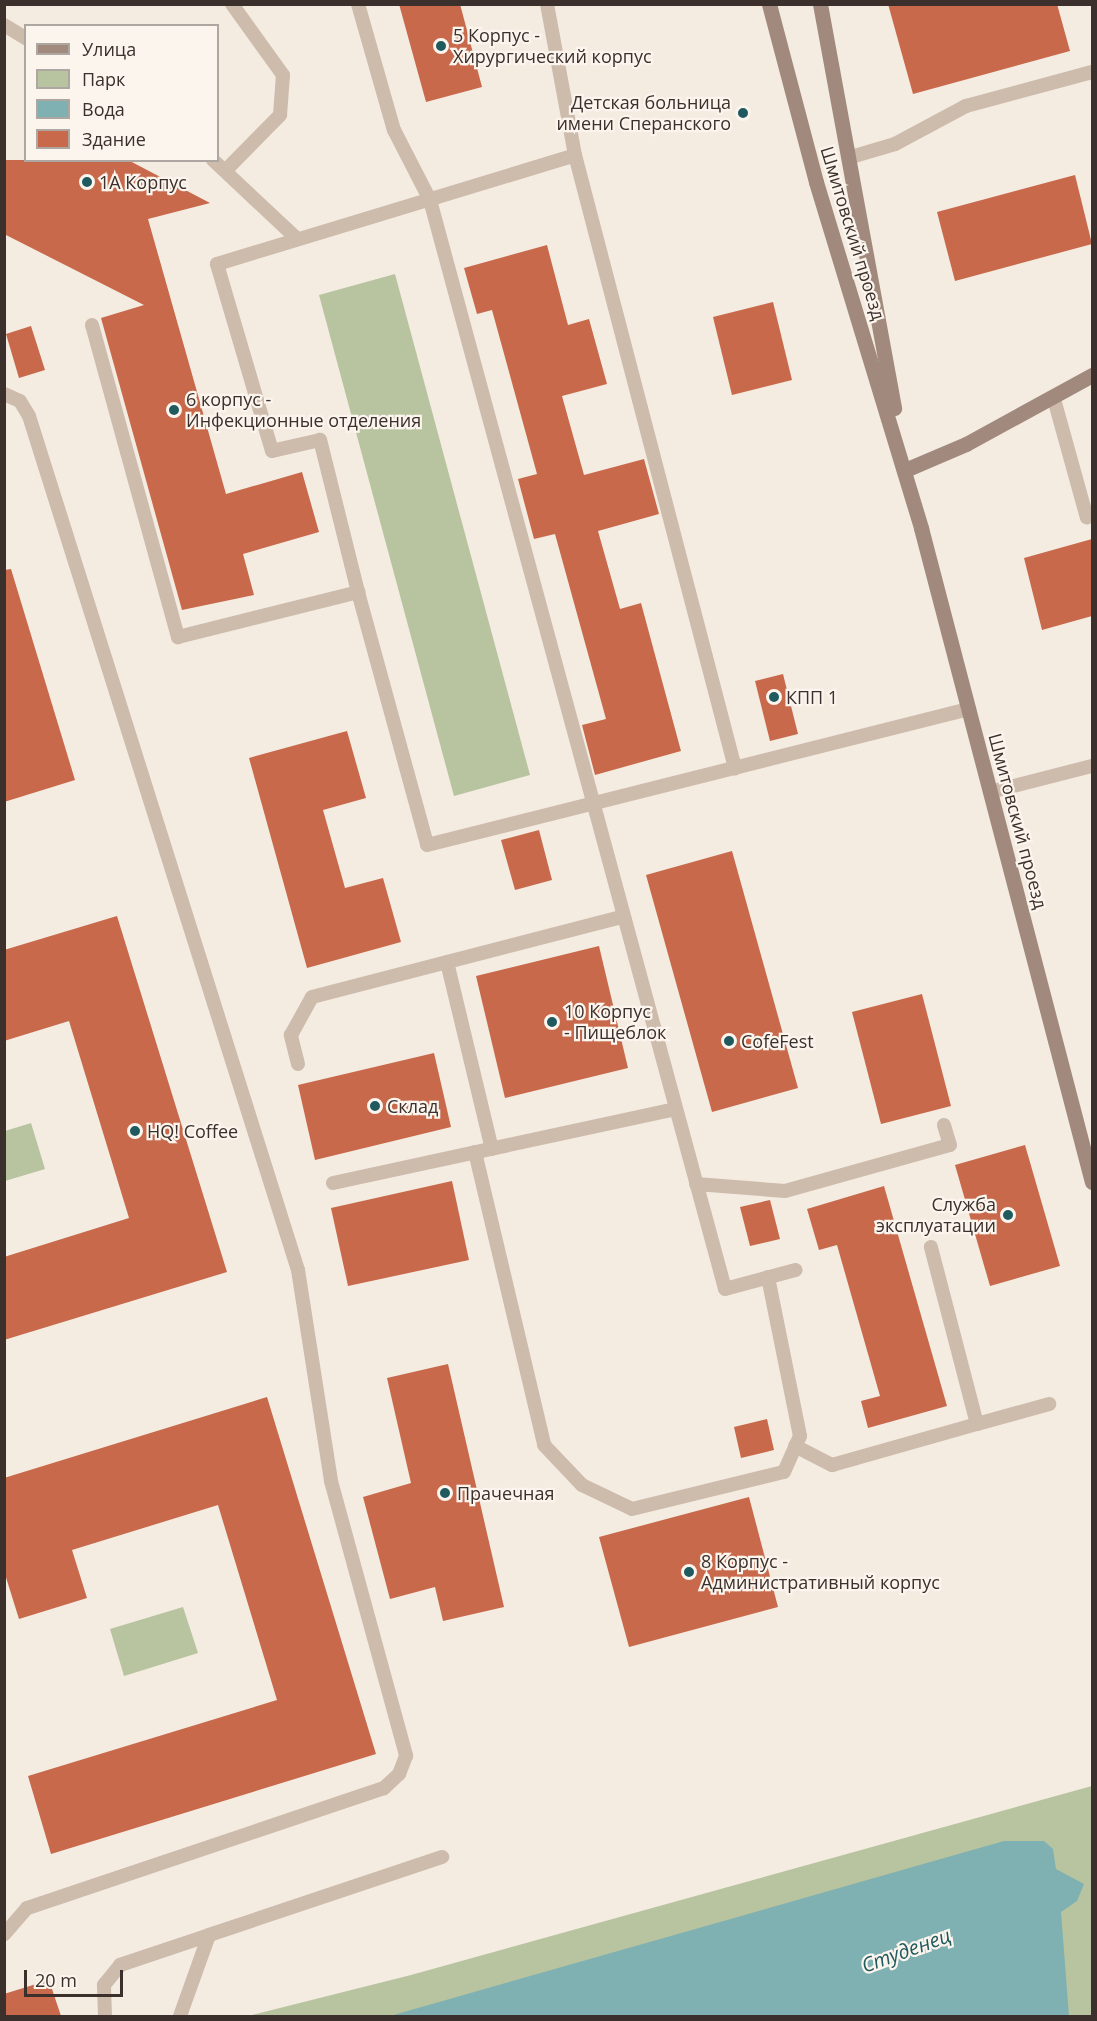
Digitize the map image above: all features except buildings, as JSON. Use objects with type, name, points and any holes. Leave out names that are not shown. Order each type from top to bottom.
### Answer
[{"type":"main road","name":"Шмитовский проезд","points":[[770,4],[816,182],[905,470],[1092,1174]]},
{"type":"main road","name":"Шмитовский проезд","points":[[820,4],[851,157],[905,470]]},
{"type":"main road","points":[[905,470],[1054,399],[1092,375]]},
{"type":"lane","points":[[227,170],[280,115],[283,75],[232,4]]},
{"type":"lane","points":[[358,4],[394,130],[430,200],[621,917],[725,1288],[796,1270]]},
{"type":"lane","points":[[547,4],[575,155],[735,768]]},
{"type":"lane","points":[[4,25],[24,38]]},
{"type":"lane","points":[[851,157],[895,144],[966,106],[1092,72]]},
{"type":"lane","points":[[575,155],[217,264],[272,451],[320,440],[358,592],[427,845],[969,709]]},
{"type":"lane","points":[[216,162],[227,170],[297,239]]},
{"type":"lane","points":[[92,325],[178,637],[358,592]]},
{"type":"lane","points":[[4,394],[20,401],[29,416],[298,1270],[331,1481],[406,1756],[399,1774],[384,1788],[27,1908],[4,1934]]},
{"type":"lane","points":[[1054,399],[1087,518]]},
{"type":"lane","points":[[990,792],[1092,766]]},
{"type":"lane","points":[[298,1064],[291,1035],[312,997],[621,917]]},
{"type":"lane","points":[[447,962],[492,1149]]},
{"type":"lane","points":[[333,1184],[675,1109]]},
{"type":"lane","points":[[696,1184],[785,1191],[950,1145],[944,1125]]},
{"type":"lane","points":[[475,1152],[544,1445],[582,1485],[633,1509],[784,1472],[800,1436],[768,1277]]},
{"type":"lane","points":[[931,1246],[977,1424]]},
{"type":"lane","points":[[795,1446],[832,1465],[1049,1404]]},
{"type":"lane","points":[[105,2016],[104,1985],[120,1965],[442,1857]]},
{"type":"lane","points":[[180,2016],[208,1935]]},
{"type":"green space","points":[[395,274],[530,775],[454,796],[319,295]]},
{"type":"green space","points":[[31,1123],[45,1169],[5,1181],[5,1131]]},
{"type":"green space","points":[[183,1607],[198,1653],[124,1676],[110,1629]]},
{"type":"green space","points":[[1092,1786],[1092,2016],[248,2016],[411,1975]]},
{"type":"water","name":"Студенец","points":[[1004,1841],[1044,1841],[1053,1849],[1056,1869],[1084,1884],[1077,1901],[1061,1912],[1069,2016],[390,2016]]},
{"type":"place","name":"5 Корпус - Хирургический корпус","points":[[441,46]]},
{"type":"place","name":"Детская больница имени Сперанского","points":[[743,113]]},
{"type":"place","name":"1А Корпус","points":[[87,182]]},
{"type":"place","name":"6 корпус - Инфекционные отделения","points":[[174,410]]},
{"type":"place","name":"КПП 1","points":[[774,697]]},
{"type":"place","name":"10 Корпус - Пищеблок","points":[[552,1022]]},
{"type":"place","name":"CofeFest","points":[[729,1041]]},
{"type":"place","name":"Склад","points":[[375,1106]]},
{"type":"place","name":"HQ! Coffee","points":[[135,1131]]},
{"type":"place","name":"Служба эксплуатации","points":[[1008,1215]]},
{"type":"place","name":"Прачечная","points":[[445,1493]]},
{"type":"place","name":"8 Корпус - Административный корпус","points":[[689,1572]]}]
